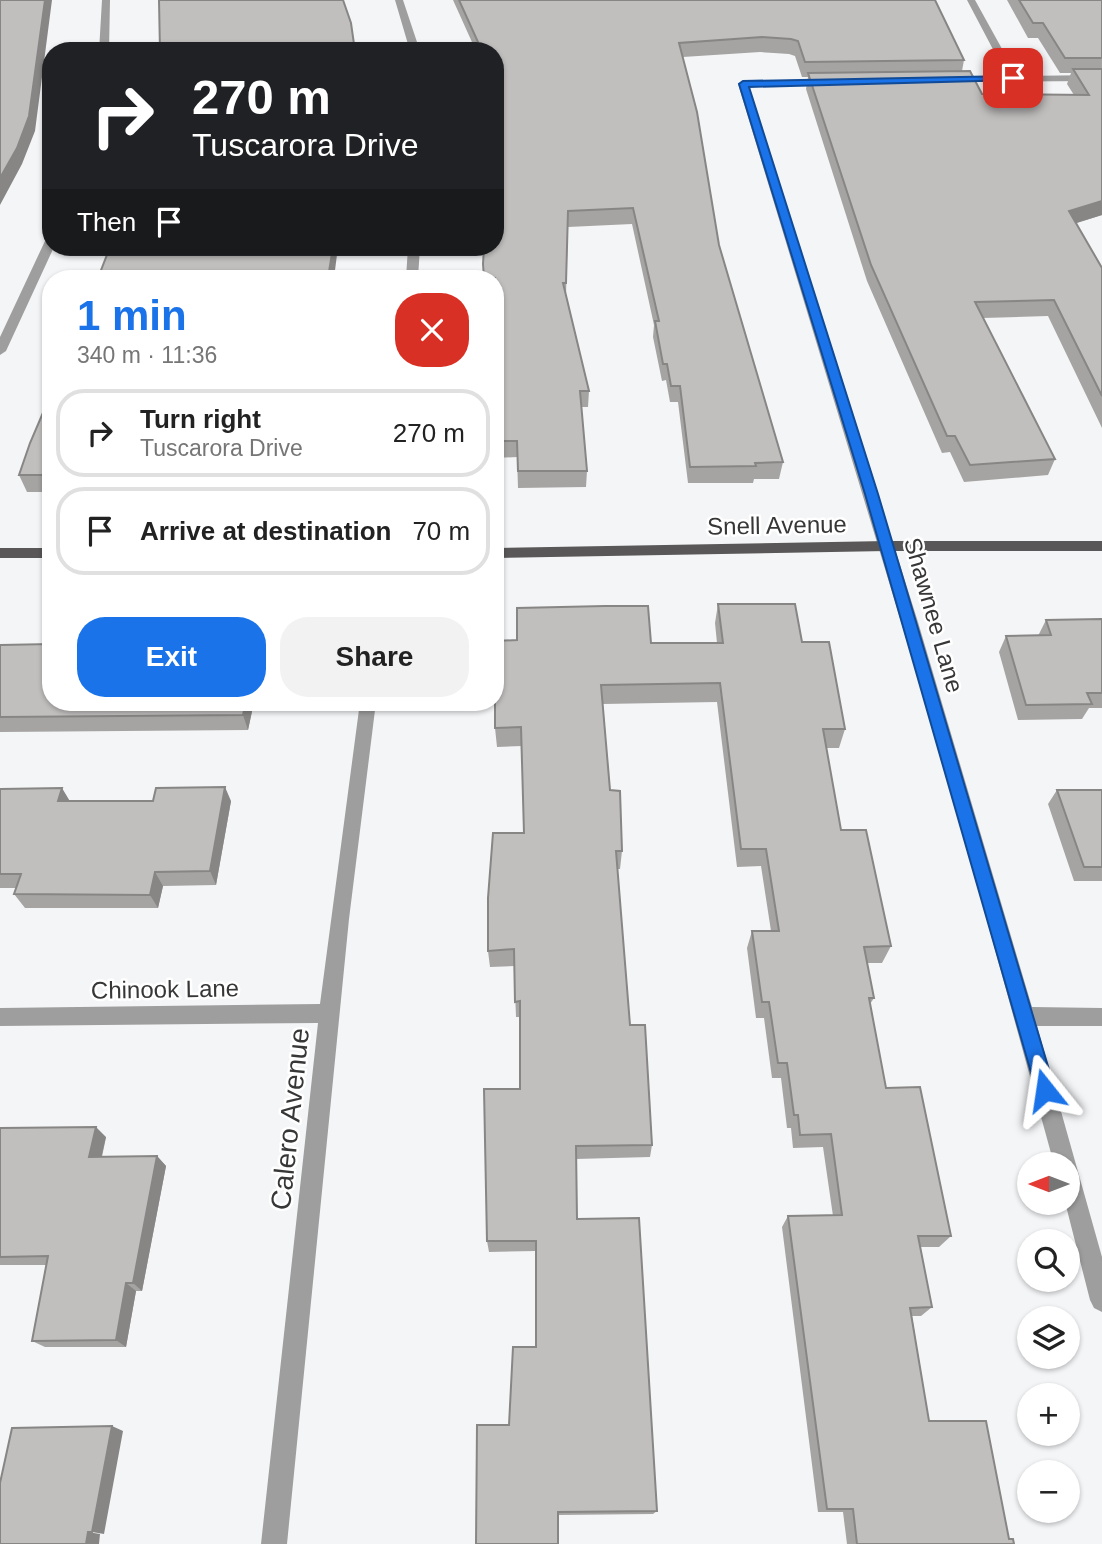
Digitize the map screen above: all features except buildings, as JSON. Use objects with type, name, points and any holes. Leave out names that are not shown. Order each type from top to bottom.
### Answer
[{"type":"main road","name":"Snell Avenue","points":[[504,553],[887,546],[1102,546]]},
{"type":"main road","points":[[0,553],[42,553]]},
{"type":"street","points":[[104,42],[106,0]]},
{"type":"street","points":[[400,0],[412,42]]},
{"type":"street","points":[[971,0],[1013,78]]},
{"type":"street","points":[[932,80],[1102,78]]},
{"type":"street","name":"Shawnee Lane","points":[[838,82],[743,84],[887,546],[1026,1016],[1062,1152]]},
{"type":"street","points":[[0,351],[44,256]]},
{"type":"street","name":"Calero Avenue","points":[[274,1544],[339,919],[367,711]]},
{"type":"street","name":"Chinook Lane","points":[[0,1017],[331,1013]]},
{"type":"street","points":[[1026,1016],[1102,1017]]},
{"type":"street","points":[[1080,1215],[1102,1300]]},
{"type":"route","points":[[1013,78],[743,84],[872,494],[1026,1016],[1045,1090]]}]
